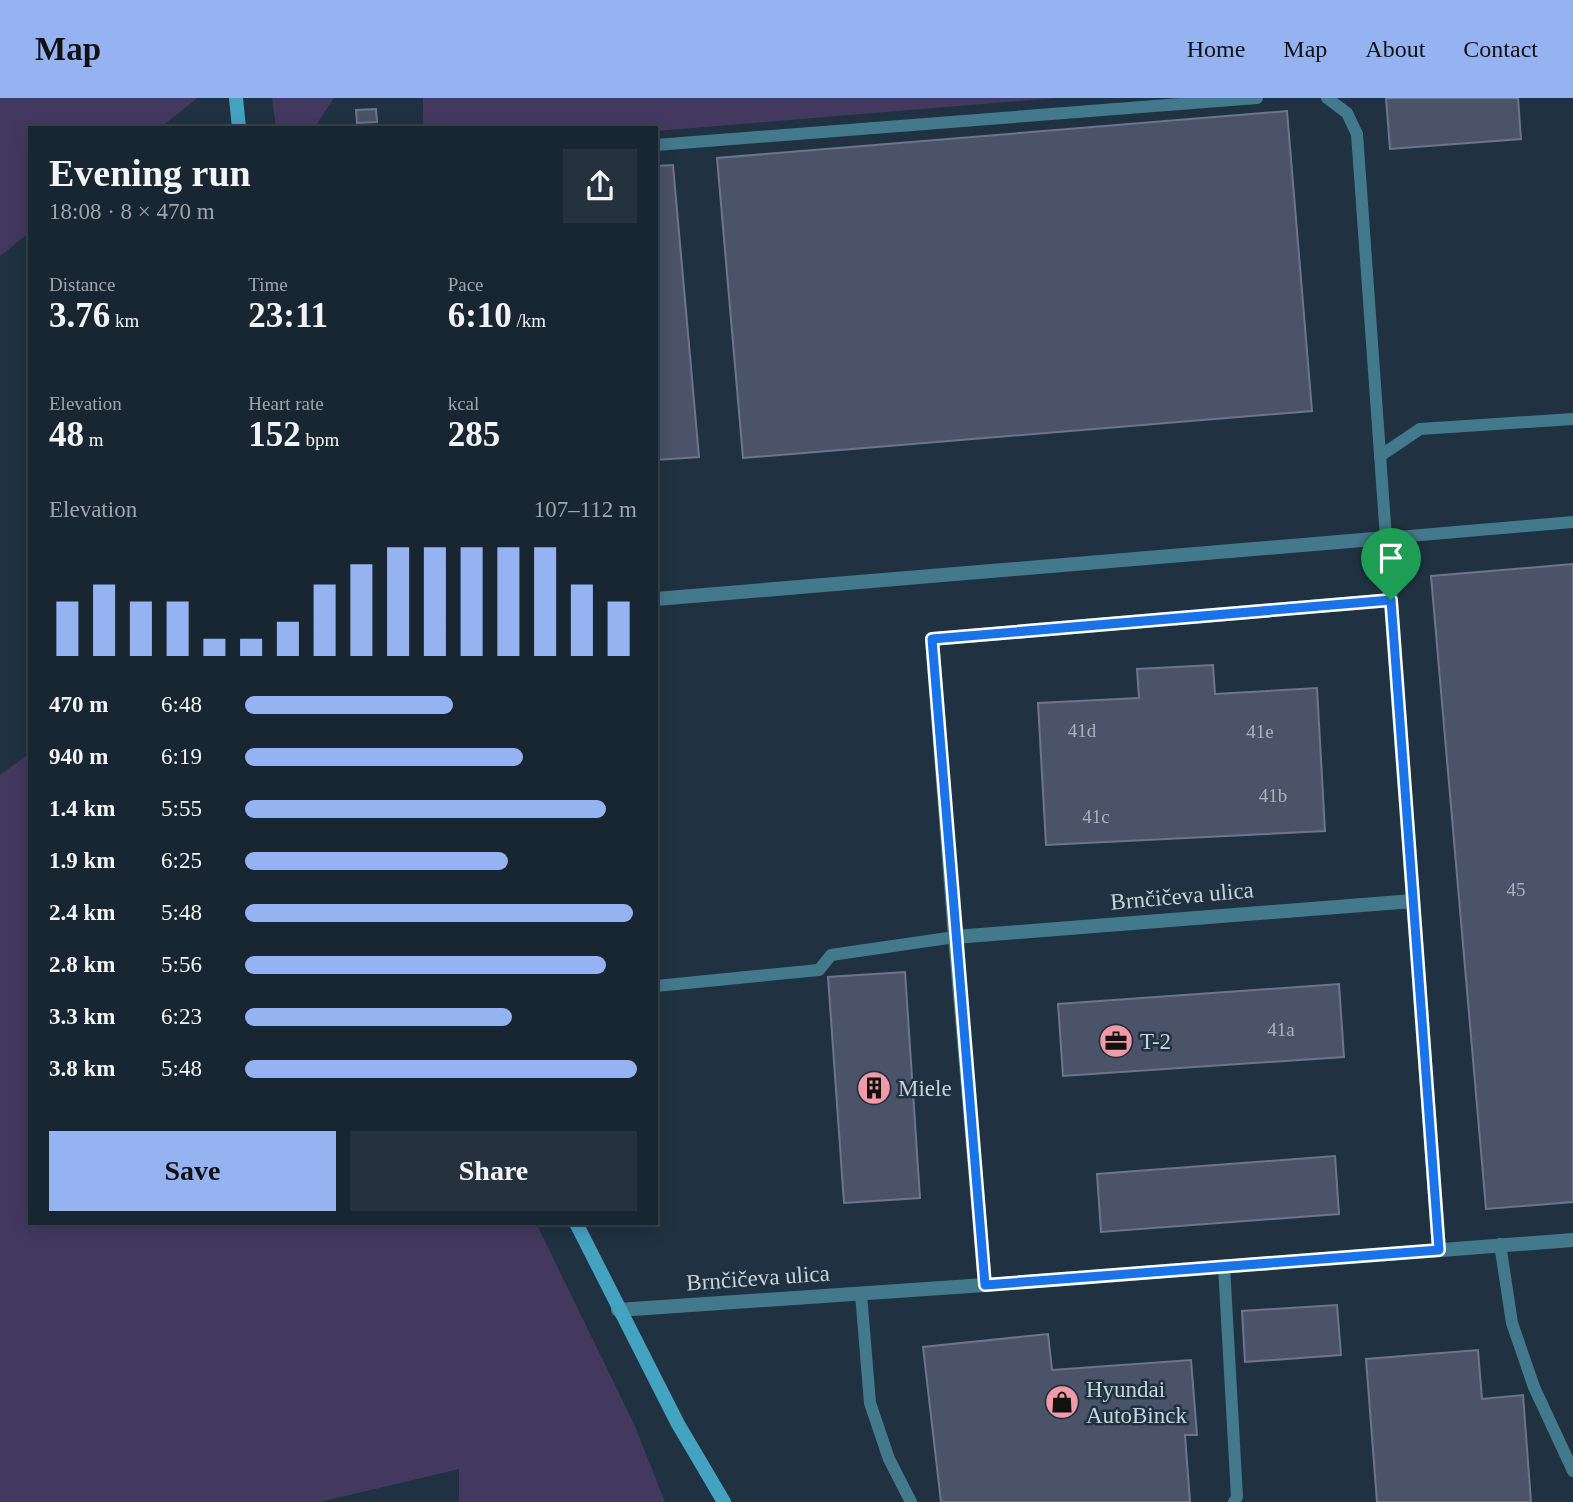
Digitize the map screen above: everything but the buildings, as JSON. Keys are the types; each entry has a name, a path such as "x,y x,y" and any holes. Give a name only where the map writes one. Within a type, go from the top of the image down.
{"street":[{"path":"236,98 239,126"},
{"path":"658,599 1386,538 1439,1250"},
{"path":"985,1285 932,639 1391,600"},
{"name":"Brnčičeva ulica","path":"955,937 1413,901"},
{"path":"577,1225 678,1424 724,1502"},
{"name":"Brnčičeva ulica","path":"618,1310 1573,1240"}],"lane":[{"path":"658,145 1256,98"},
{"path":"1327,98 1347,113 1357,134 1386,538 1573,522"},
{"path":"1380,456 1420,429 1573,419"},
{"path":"658,986 818,971 831,955 955,937"},
{"path":"1500,1244 1512,1323 1534,1387 1573,1471"},
{"path":"1224,1266 1237,1497 1234,1502"},
{"path":"861,1294 870,1404 889,1459 911,1502"}],"shaded area":[{"path":"0,98 196,98 162,126 28,126 28,234 0,256"},
{"path":"272,98 334,98 315,126 276,126"},
{"path":"423,98 1055,98 658,131 658,126 423,126"},
{"path":"28,754 28,1225 537,1225 634,1424 665,1502 459,1502 459,1469 320,1502 0,1502 0,775"}],"place":[{"name":"T-2","path":"1116,1041"},
{"name":"Miele","path":"874,1088"},
{"name":"Hyundai AutoBinck","path":"1062,1402"}],"route":[{"path":"1391,600 1439,1250 985,1285 932,639 1391,600"}]}
